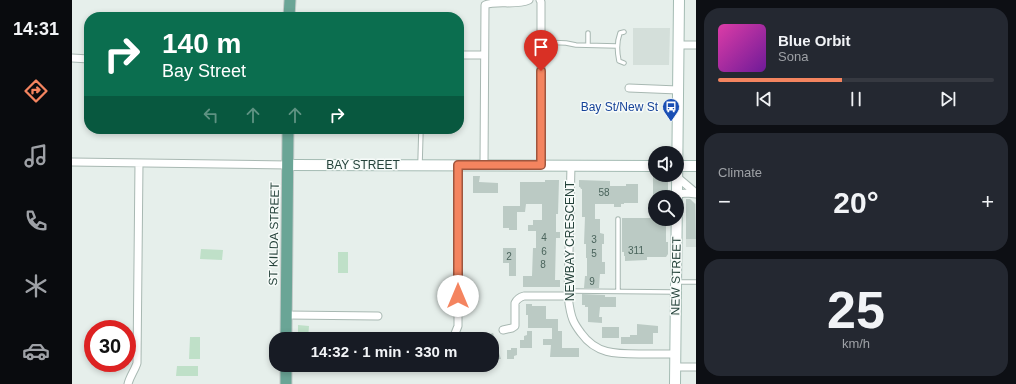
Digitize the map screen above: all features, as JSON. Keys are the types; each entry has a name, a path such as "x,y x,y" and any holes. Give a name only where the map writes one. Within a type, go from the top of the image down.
{"main road":[{"path":"289,12 290,0"},
{"name":"ST KILDA STREET","path":"286,332 288,134"},
{"path":"286,372 286,384"}],"street":[{"path":"484,165 485,5 491,2 523,2 529,0"},
{"path":"540,0 541,165"},
{"name":"NEW STREET","path":"677,146 679,0"},
{"path":"679,45 696,45"},
{"path":"464,55 484,55"},
{"path":"72,58 84,58"},
{"path":"629,88 678,90"},
{"name":"BAY STREET","path":"72,162 288,165 648,166"},
{"path":"128,384 137,362 139,163"},
{"path":"456,332 458,326 458,165"},
{"name":"NEWBAY CRESCENT","path":"571,165 568,293 573,320 585,338 594,346 604,351 614,353 676,354"},
{"path":"684,166 696,166"},
{"path":"684,182 696,194"},
{"path":"684,193 696,194"},
{"name":"NEW STREET","path":"675,384 677,226"},
{"path":"503,330 515,326 516,300 520,297 568,293"},
{"path":"286,315 378,316"},
{"path":"675,367 696,367"}],"lane":[{"path":"624,32 620,33 618,46 619,61 624,63"},
{"path":"588,33 588,45"},
{"path":"541,42 618,46"},
{"path":"420,165 421,134"},
{"path":"618,219 618,291"},
{"path":"568,293 676,287 696,282"}],"shaded area":[{"path":"633,28 670,28 669,65 633,65"},
{"path":"686,199 690,199 696,204 696,247 686,247"}],"green space":[{"path":"201,249 223,250 222,260 200,259"},
{"path":"338,252 348,252 348,273 338,273"},
{"path":"298,325 309,326 309,332 298,332"},
{"path":"190,337 200,337 200,359 189,359"},
{"path":"177,366 198,366 198,376 176,376"}],"building":[{"path":"473,176 480,176 479,182 498,183 498,193 473,193"},
{"path":"545,180 559,180 556,232 560,232 560,238 556,238 555,280 560,280 560,287 523,287 523,276 532,276 533,248 536,248 536,231 528,231 528,225 533,225 533,220 542,220 542,204 526,204 525,212 517,212 517,230 503,228 503,206 520,206 520,182 545,182"},
{"path":"579,180 610,181 610,186 638,184 638,203 624,203 621,204 621,207 614,207 614,204 595,204 595,219 600,219 600,233 604,234 604,244 602,244 602,262 605,262 605,274 600,274 599,288 584,288 585,276 587,276 587,258 586,244 584,244 585,217 582,217 582,189 579,187"},
{"path":"653,182 668,182 668,190 653,190"},
{"path":"686,199 690,199 695,204 696,239 686,239"},
{"path":"622,218 648,218 648,226 666,226 668,254 666,257 647,257 647,260 625,261 624,252 622,252"},
{"path":"503,248 516,248 516,276 509,276 509,263 503,263"},
{"path":"582,294 616,297 616,307 600,307 599,317 602,317 602,323 588,322 588,307 582,305"},
{"path":"526,304 532,304 532,306 546,306 546,319 558,319 558,331 562,331 562,348 579,348 579,357 550,357 551,345 543,345 543,339 552,339 552,328 528,328"},
{"path":"637,324 658,326 658,333 653,333 653,344 621,344 621,337 637,335"},
{"path":"602,327 619,327 619,338 602,338"},
{"path":"527,331 532,331 532,348 520,348 520,340 524,340 524,336 527,335"},
{"path":"511,348 517,348 517,355 514,356 514,359 507,359 507,350 511,350"}],"place":[{"name":"Bay St/New St","path":"671,122"}],"route":[{"path":"458,296 458,165 541,165 541,71"}]}
